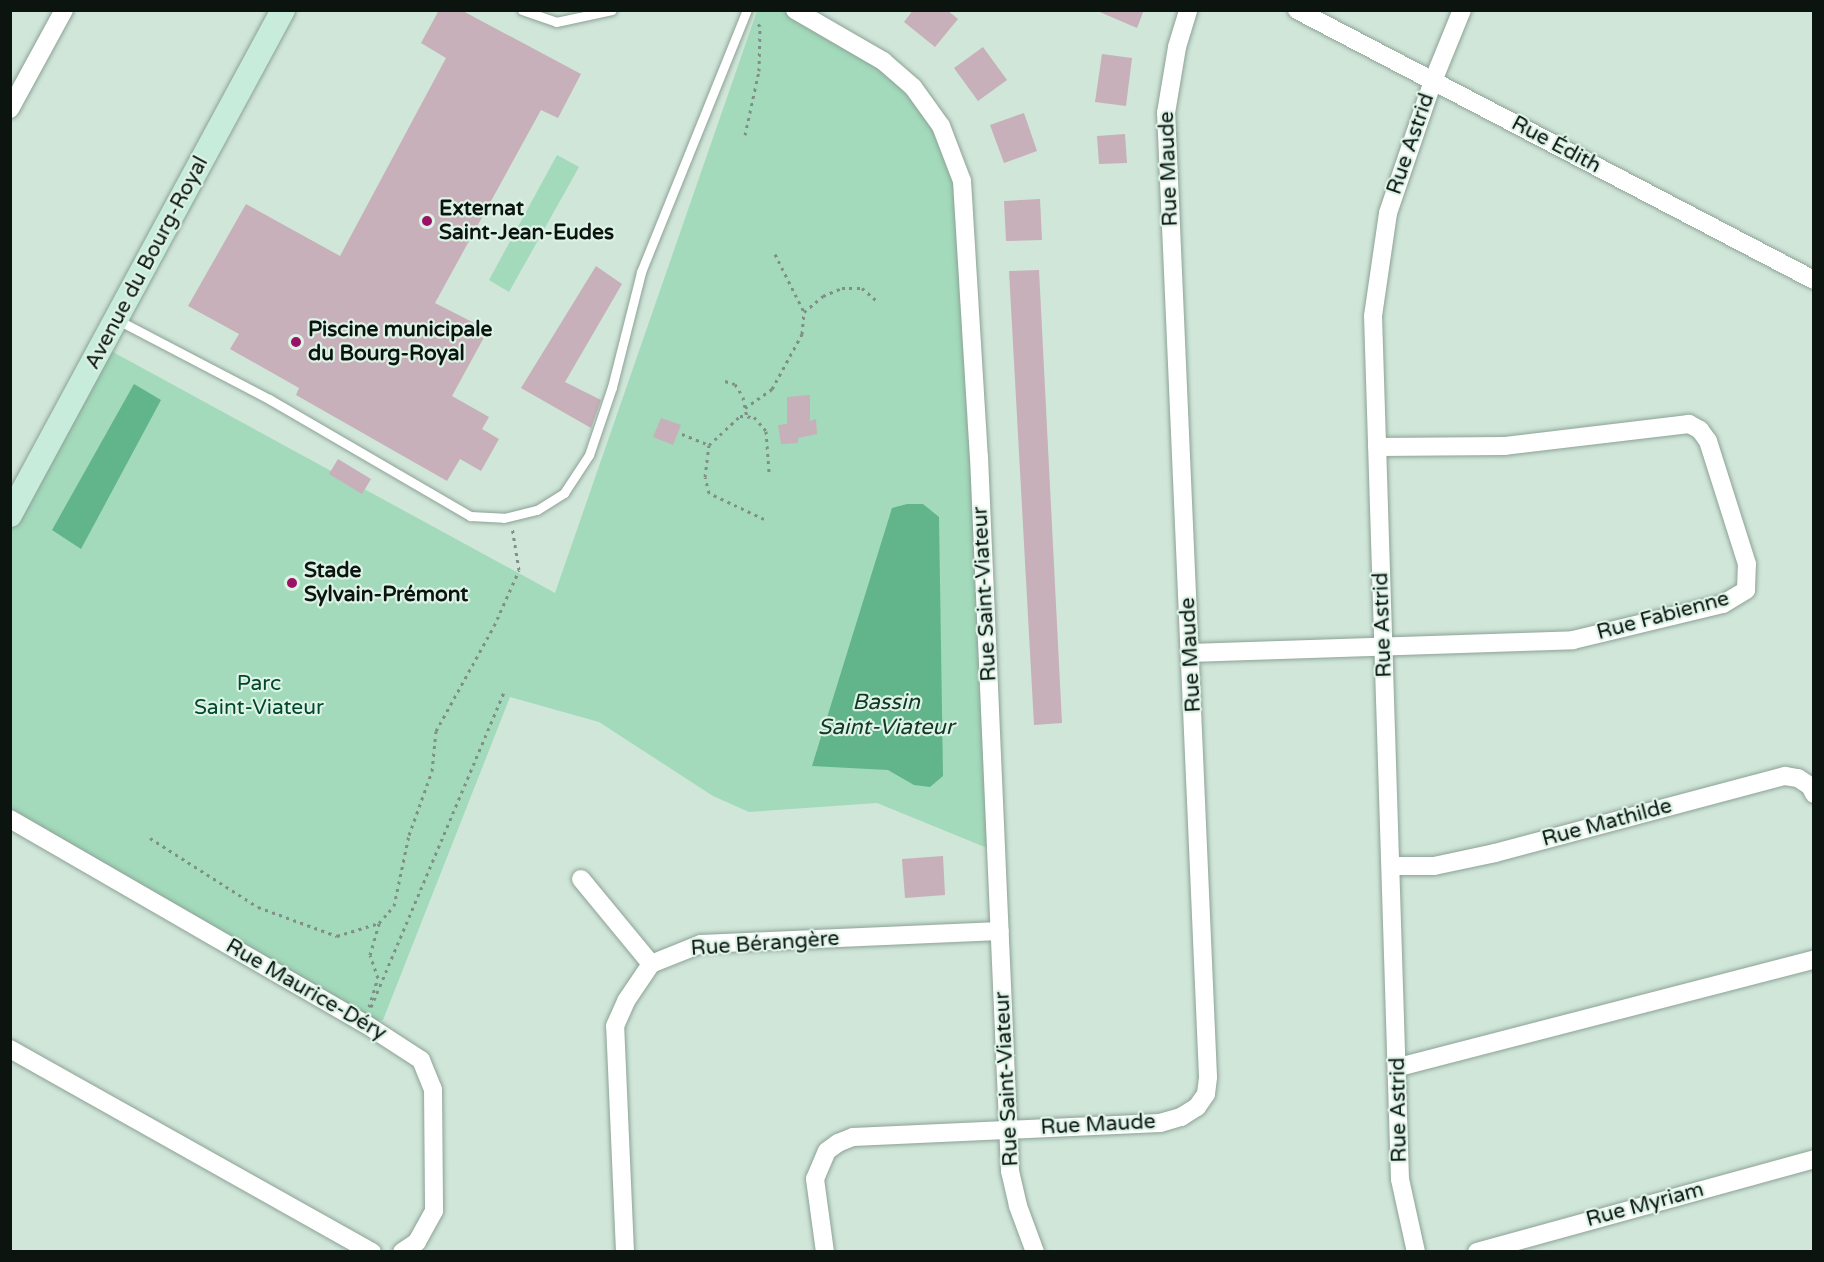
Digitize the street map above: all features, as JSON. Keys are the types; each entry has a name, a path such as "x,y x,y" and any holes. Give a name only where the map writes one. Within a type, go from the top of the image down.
{"main road":[{"name":"Avenue du Bourg-Royal","path":"10,515 283,10"}],"street":[{"path":"10,109 64,10"},
{"name":"Rue Saint-Viateur","path":"795,10 883,61 914,87 941,126 962,182 1009,1130 1016,1197 1035,1251"},
{"name":"Rue Maude","path":"1009,1130 1160,1123 1189,1112 1206,1094 1209,1077 1166,113 1177,47 1188,10"},
{"name":"Rue Édith","path":"1297,10 1814,280"},
{"name":"Rue Astrid","path":"1416,1251 1400,1179 1399,1067 1373,316 1378,266 1388,213 1433,81 1462,10"},
{"name":"Rue Fabienne","path":"1191,653 1384,648 1581,638 1723,604 1746,590 1749,578 1708,441 1700,430 1689,424 1505,446 1377,447"},
{"name":"Rue Mathilde","path":"1392,866 1434,866 1495,854 1785,776 1804,782 1814,794"},
{"name":"Rue Maurice-Déry","path":"10,819 364,1023 421,1060 434,1089 434,1211 417,1242 402,1251"},
{"path":"581,879 651,964 626,1001 615,1026 625,1251"},
{"name":"Rue Bérangère","path":"651,964 701,944 1000,931"},
{"path":"1399,1067 1814,960"},
{"path":"10,1049 372,1251"},
{"path":"825,1251 815,1179 827,1151 838,1143 853,1137 1009,1130"},
{"name":"Rue Myriam","path":"1477,1251 1524,1245 1814,1159"}],"lane":[{"path":"522,10 556,22 612,10"},
{"path":"116,319 269,399 470,516 511,517 537,510 564,493 589,455 612,387 641,272 747,11"}],"path":[{"path":"745,135 759,71 760,26 747,11"},
{"path":"745,408 771,389 788,365 802,334 804,312 775,254"},
{"path":"804,312 823,296 842,288 862,288 877,301"},
{"path":"725,381 735,384 747,417"},
{"path":"764,519 709,492 705,477 709,444 740,417 754,417 766,431 769,472"},
{"path":"682,434 709,444"},
{"path":"364,1023 378,978 370,955 379,922 394,906 409,835 432,771 436,731 494,626 519,570 511,517"},
{"path":"364,1023 504,692"},
{"path":"150,838 258,907 337,936 379,922"}],"green space":[{"name":"Parc Saint-Viateur","path":"757,11 795,11 883,61 957,161 997,852 877,803 749,812 713,796 599,722 510,697 383,1020 364,1023 11,819 11,515 102,346 555,593"},
{"path":"557,155 579,167 509,292 489,280"}],"water":[{"path":"134,384 161,400 81,549 52,530"},
{"name":"Bassin Saint-Viateur","path":"907,504 923,504 939,517 943,776 930,787 914,785 888,770 812,766 892,508"}],"building":[{"path":"439,10 461,10 581,74 558,118 541,110 435,303 488,330 452,396 489,417 482,429 499,439 481,471 460,459 447,481 296,395 299,388 230,349 239,334 188,306 246,204 340,256 446,58 421,43"},
{"path":"913,10 947,10 958,19 935,47 904,22"},
{"path":"1095,10 1144,10 1137,28"},
{"path":"983,47 1007,80 978,101 954,68"},
{"path":"1102,54 1132,58 1126,106 1095,102"},
{"path":"1024,113 1037,151 1004,163 990,125"},
{"path":"1125,134 1127,163 1099,164 1097,136"},
{"path":"1040,199 1042,240 1006,241 1004,201"},
{"path":"596,266 622,284 565,382 601,400 591,428 521,388"},
{"path":"1039,270 1062,723 1034,725 1009,271"},
{"path":"810,395 810,421 816,419 817,434 798,438 798,443 781,444 778,425 787,424 787,397"},
{"path":"661,418 681,425 673,445 653,437"},
{"path":"338,459 371,479 362,494 329,474"},
{"path":"943,856 945,895 905,898 902,859"}],"place":[{"name":"Externat Saint-Jean-Eudes","path":"427,221"},
{"name":"Piscine municipale du Bourg-Royal","path":"296,342"},
{"name":"Stade Sylvain-Prémont","path":"292,583"}]}
